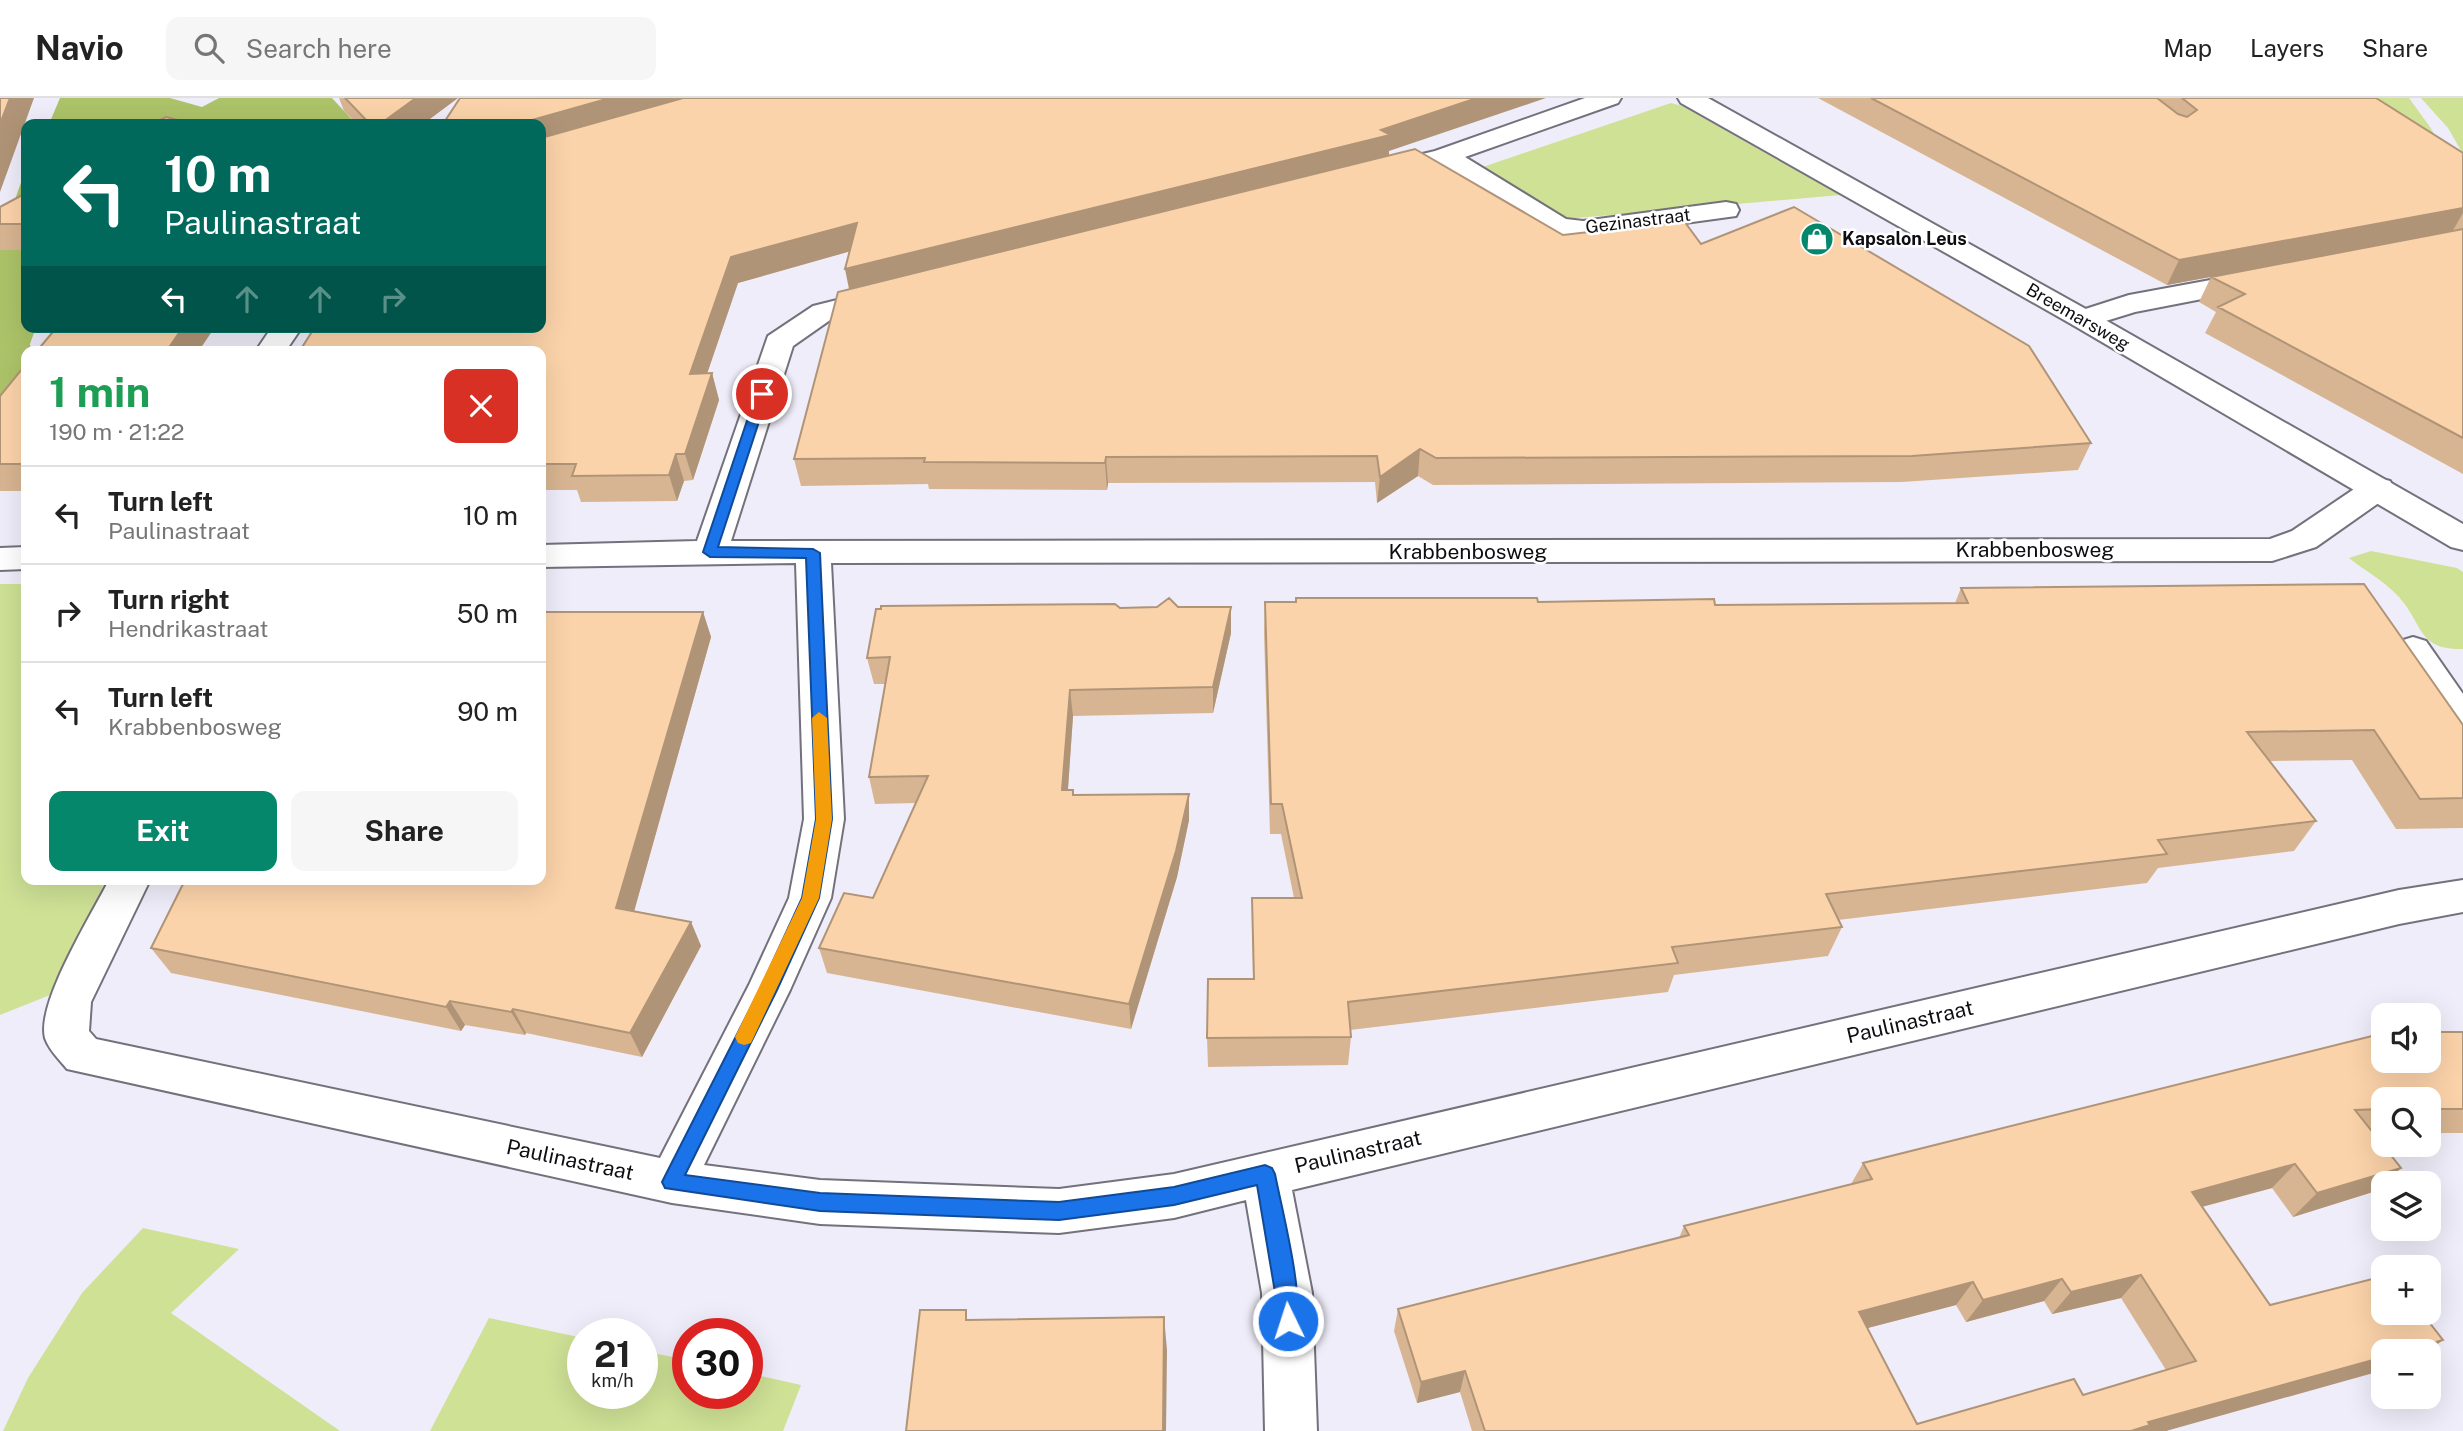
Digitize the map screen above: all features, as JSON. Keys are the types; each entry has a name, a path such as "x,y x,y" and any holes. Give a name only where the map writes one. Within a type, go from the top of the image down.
{"street":[{"path":"1349,180 1444,156 1609,98"},
{"name":"Breemarsweg","path":"1690,98 2083,319 2463,539"},
{"name":"Gezinastraat","path":"1444,156 1559,226 1583,229 1726,211"},
{"path":"2083,319 2129,304 2277,276"},
{"path":"710,552 779,342 822,312 917,289"},
{"name":"Krabbenbosweg","path":"546,556 710,552 2272,550 2304,539 2378,488"},
{"path":"672,1182 768,990 810,898 824,819 813,553"},
{"path":"0,559 21,558"},
{"path":"2413,650 2463,722"},
{"name":"Paulinastraat","path":"128,885 66,1013 67,1037 83,1055 672,1182 820,1202 1059,1211 1174,1196 2399,907 2463,896"},
{"path":"1265,1174 1287,1293 1291,1431"}],"green space":[{"path":"60,98 170,98 202,107 219,98 332,98 351,119 51,119"},
{"path":"2326,98 2409,98 2463,182"},
{"path":"2421,98 2463,98 2463,154 2448,128"},
{"path":"1671,103 1682,106 1840,195 1565,219 1480,168"},
{"path":"21,182 21,333 34,333 30,346 21,346 21,404 0,420 0,243"},
{"path":"2371,551 2457,568 2463,572 2463,649 2448,648 2429,640 2397,595 2349,558"},
{"path":"0,584 21,584 21,885 104,885 50,995 0,1015"},
{"path":"143,1228 239,1249 171,1313 340,1431 3,1431 28,1378 82,1293"},
{"path":"489,1318 567,1335 567,1409 658,1409 658,1354 672,1357 672,1409 763,1409 763,1377 801,1385 783,1431 430,1431"}],"building":[{"path":"0,98 10,98 0,124"},
{"path":"345,98 416,98 387,119 365,119"},
{"path":"460,98 610,98 536,119 446,119"},
{"path":"683,98 1477,98 1381,130 1390,135 845,269 857,223 731,257 690,374 712,373 685,454 676,454 669,475 572,476 576,464 546,464 546,346 303,346 311,333 546,333 546,137"},
{"path":"1871,98 2157,98 2178,114 2187,117 2197,110 2182,98 2376,98 2463,153 2463,208 2179,260"},
{"path":"1415,149 1563,235 1684,221 1701,244 1794,207 2029,346 2091,443 1912,456 1436,458 1420,449 1380,477 1377,456 1106,457 1105,463 924,462 925,458 794,459 838,292"},
{"path":"21,196 21,224 0,224 0,207"},
{"path":"2463,229 2463,438 2218,307 2245,294 2211,277"},
{"path":"52,333 179,333 170,346 41,346"},
{"path":"21,370 21,464 0,464 0,396"},
{"path":"2364,584 2463,725 2463,798 2420,799 2374,730 2247,732 2316,821 2158,840 2167,854 1826,894 1842,927 1672,947 1678,963 1348,1002 1351,1037 1207,1038 1208,979 1254,979 1252,898 1302,898 1282,804 1271,804 1265,602 1296,602 1296,598 1537,598 1538,602 1714,599 1715,605 1968,603 1961,588"},
{"path":"1169,598 1178,607 1231,607 1213,687 1070,690 1062,790 1073,790 1073,795 1189,794 1176,851 1129,1004 819,948 844,893 873,898 928,776 869,777 890,657 867,658 876,609 881,609 881,606 1115,604 1120,608 1157,607"},
{"path":"546,612 703,612 616,908 691,922 630,1033 513,1009 511,1012 450,1001 446,1007 151,948 182,885 546,885"},
{"path":"2441,1032 2463,1032 2463,1109 2441,1109 2441,1087 2371,1087 2371,1109 2355,1110 2371,1130 2371,1157 2392,1157 2401,1168 2371,1171 2371,1177 2317,1193 2295,1164 2192,1192 2270,1305 2371,1279 2371,1325 2431,1325 2443,1340 2371,1339 2371,1361 2148,1422 2150,1425 2131,1431 1485,1431 1465,1371 1421,1382 1398,1309 1689,1235 1684,1226 1872,1179 1863,1163 2371,1036 2371,1073 2441,1073","holes":["2141,1275 2196,1361 2083,1395 2074,1379 1917,1424 1859,1312 1973,1282 1983,1300 2062,1279 2071,1292"]},
{"path":"920,1310 966,1310 966,1320 1164,1317 1163,1431 906,1431"}],"slow traffic":[{"path":"744,1037 810,898 824,819 819,718"}],"place":[{"name":"Kapsalon Leus","path":"1817,239"}],"route":[{"path":"762,394 710,552 813,553 824,819 810,898 768,990 672,1182 820,1202 1059,1211 1174,1196 1265,1174 1287,1293 1288,1321"}]}
